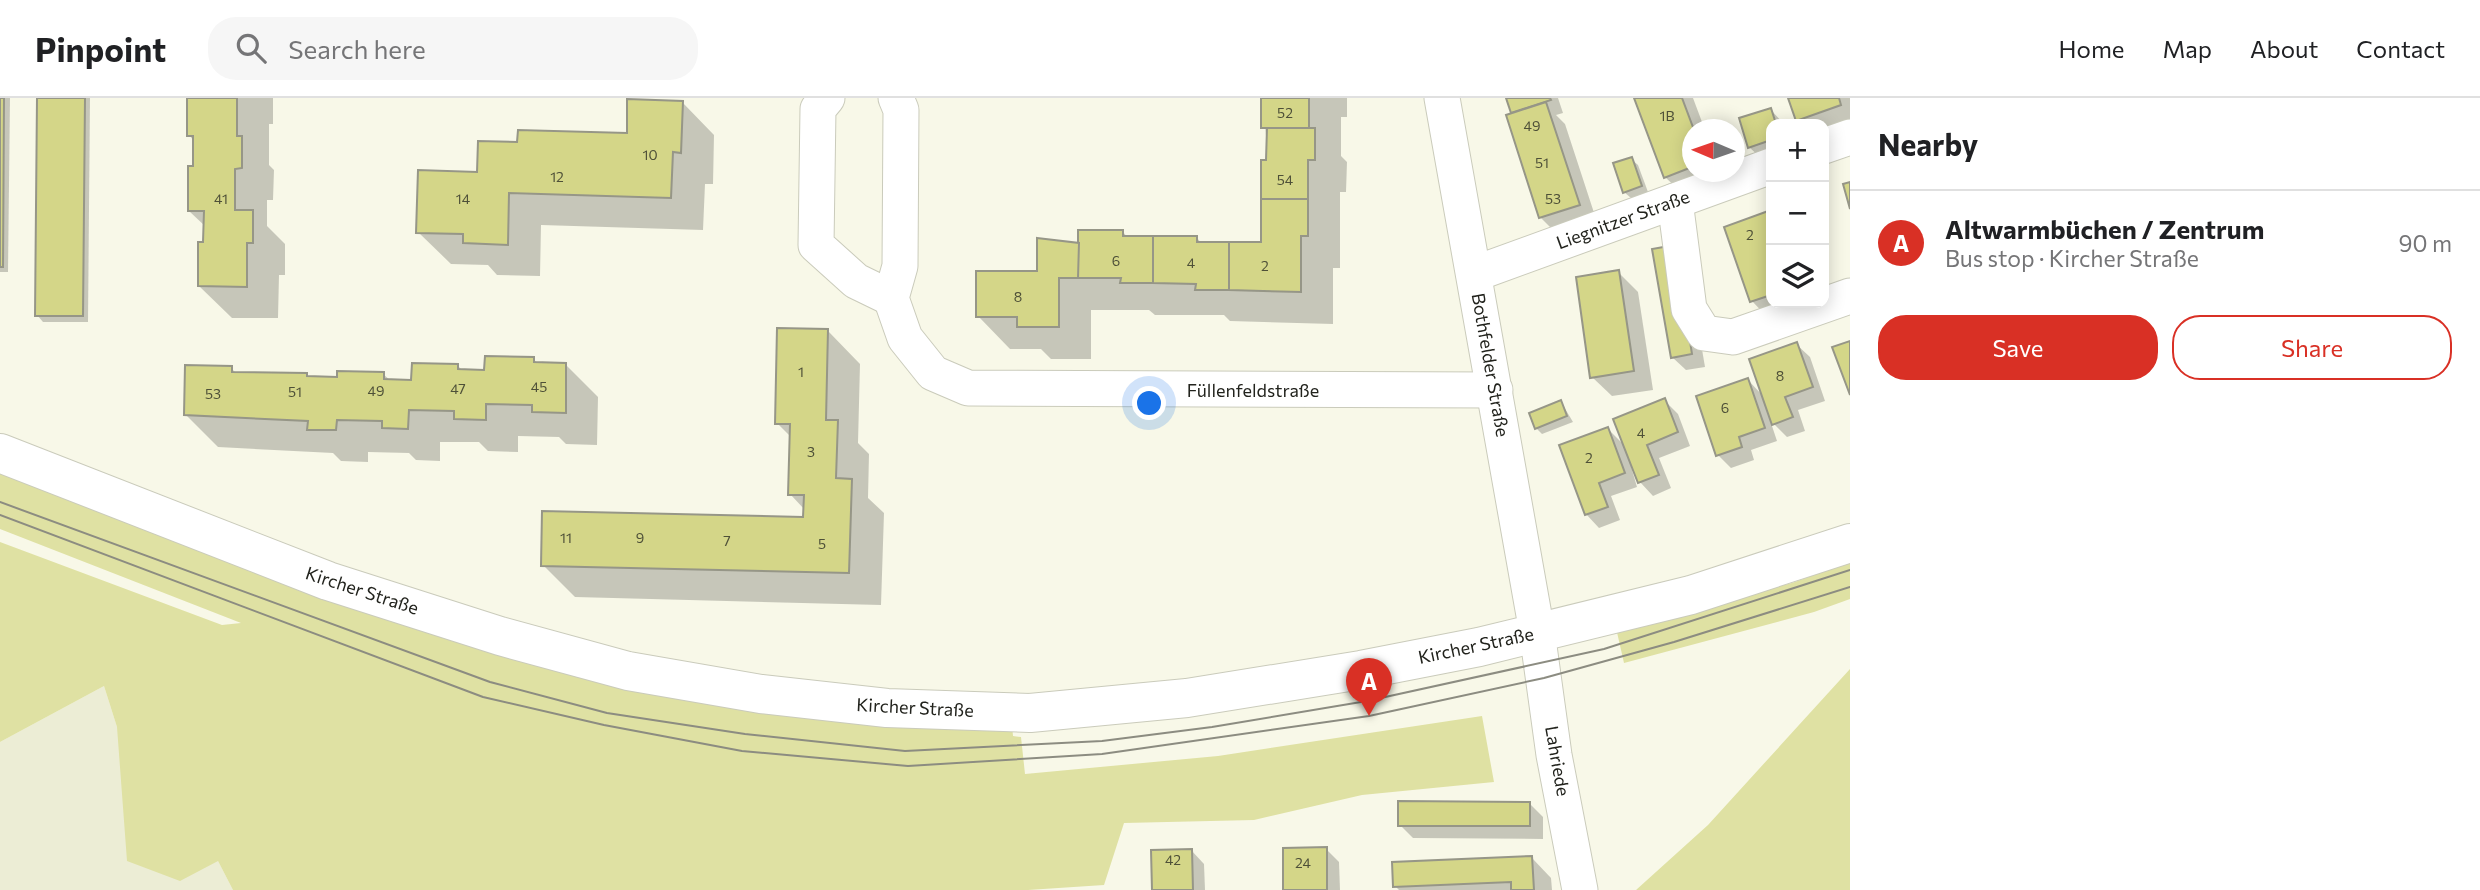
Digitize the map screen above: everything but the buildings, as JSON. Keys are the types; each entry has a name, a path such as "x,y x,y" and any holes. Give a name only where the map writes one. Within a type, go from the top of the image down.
{"main road":[{"name":"Kircher Straße","path":"0,453 291,567 500,636 628,671 799,698 887,708 1030,713 1200,696 1374,667 1691,595 1850,543"}],"street":[{"path":"827,98 818,109 816,245 856,281 891,298 900,266 901,110 896,98"},
{"name":"Bothfelder Straße","path":"1442,98 1537,632"},
{"path":"1829,144 1850,137"},
{"name":"Liegnitzer Straße","path":"1474,275 1766,168"},
{"path":"1675,201 1689,309 1704,333 1733,337 1850,296"},
{"name":"Füllenfeldstraße","path":"891,298 905,338 933,373 968,388 1494,390"},
{"name":"Lahriede","path":"1537,632 1554,755 1580,890"}],"shaded area":[{"path":"104,686 117,727 218,861 233,890 0,890 0,742"}],"green space":[{"path":"0,472 495,651 1012,725 1013,736 1021,737 1025,774 1218,756 1482,716 1494,782 1362,795 1254,820 1124,823 1104,885 1028,890 233,890 218,861 180,881 127,861 117,727 104,686 0,742 0,542 222,625 241,623 0,529"},
{"path":"1850,562 1850,599 1814,612 1624,663 1616,628 1792,583"},
{"path":"1850,669 1850,890 1636,890 1708,825"}],"tram line":[{"path":"0,502 490,682 607,713 745,734 905,751 1102,741 1212,727 1367,701 1604,649 1850,570"},
{"path":"0,515 483,697 604,725 742,751 908,766 1102,754 1369,716 1544,678 1674,642 1850,587"}],"place":[{"name":"Altwarmbüchen / Zentrum","path":"1369,716"}]}
